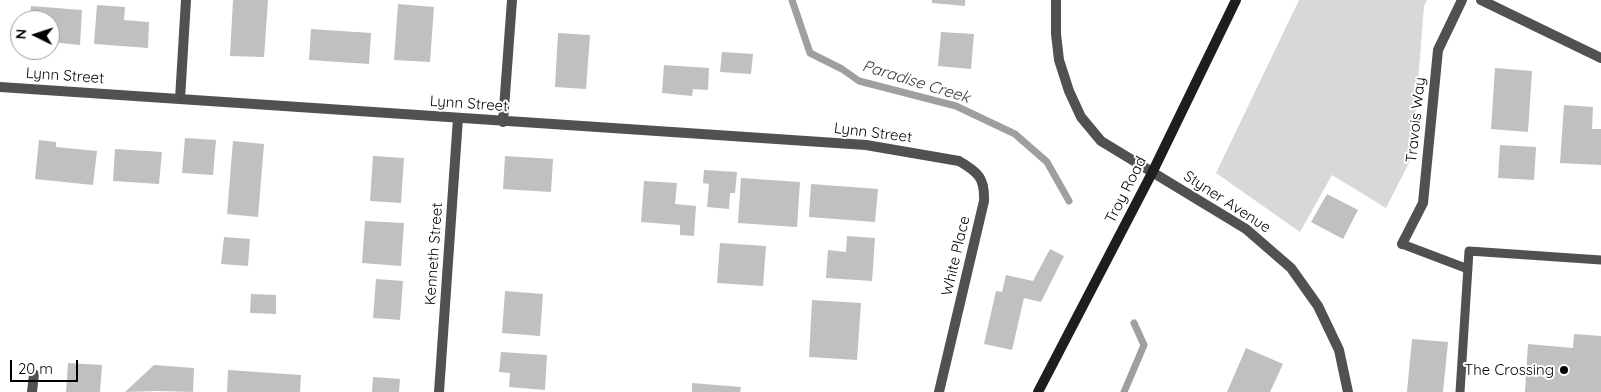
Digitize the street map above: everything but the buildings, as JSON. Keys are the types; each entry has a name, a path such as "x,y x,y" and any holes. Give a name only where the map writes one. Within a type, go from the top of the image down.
{"main road":[{"name":"Troy Road","path":"1038,392 1152,173 1236,0"}],"street":[{"path":"180,99 186,0"},
{"path":"503,122 512,0"},
{"name":"Styner Avenue","path":"1056,0 1056,34 1059,60 1069,91 1081,117 1101,141 1246,229 1291,268 1318,306 1339,350 1348,392"},
{"name":"Travois Way","path":"1402,244 1423,203 1438,50 1462,0"},
{"path":"1481,0 1601,58"},
{"name":"Lynn Street","path":"0,87 866,145 934,157"},
{"name":"Kenneth Street","path":"439,392 458,118"},
{"name":"White Place","path":"934,157 959,161 971,168 980,177 985,189 984,201 939,392"},
{"path":"32,392 34,374"}],"lane":[{"path":"1402,244 1468,269"},
{"path":"1460,392 1469,251 1601,260"}],"shaded area":[{"path":"1299,0 1427,0 1424,6 1412,157 1386,208 1332,175 1300,232 1216,173"}],"waterway":[{"name":"Paradise Creek","path":"792,0 810,53 842,69 859,81 956,106 1015,134 1047,162 1069,201"},
{"name":"Paradise Creek","path":"1124,392 1144,345 1134,323"}],"place":[{"name":"The Crossing","path":"1564,370"}]}
